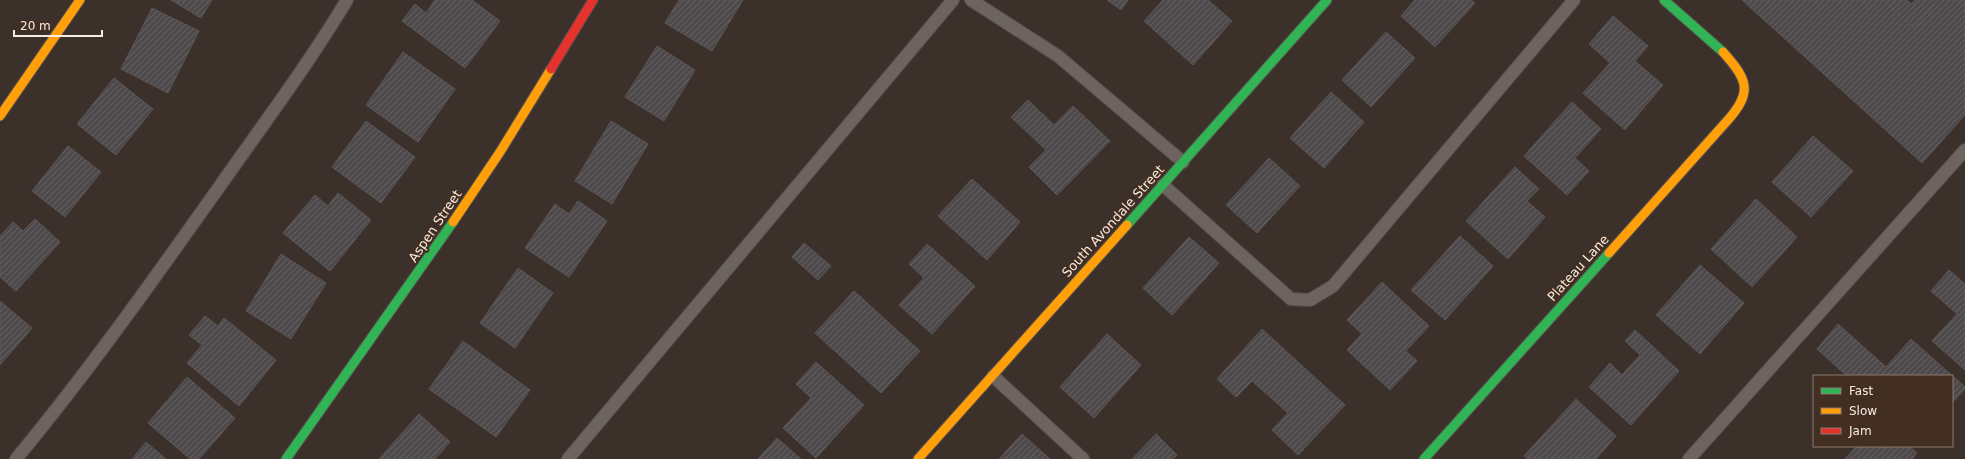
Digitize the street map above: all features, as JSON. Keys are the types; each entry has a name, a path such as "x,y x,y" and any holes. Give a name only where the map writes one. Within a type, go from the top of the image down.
{"street":[{"path":"0,116 80,0"},
{"name":"Aspen Street","path":"286,459 439,244 500,152 593,0"},
{"name":"South Avondale Street","path":"918,459 1327,0"},
{"name":"Plateau Lane","path":"1424,459 1724,125 1739,105 1745,90 1741,74 1730,58 1664,0"}],"lane":[{"path":"16,459 40,430 170,256 324,38 347,0"},
{"path":"568,459 953,0"},
{"path":"971,0 1058,56 1183,162"},
{"path":"1163,185 1291,298 1310,300 1333,286 1574,0"},
{"path":"1689,459 1965,150"},
{"path":"993,376 1083,459"}],"building":[{"path":"171,0 212,0 201,18"},
{"path":"435,0 472,0 500,21 465,68 402,21 415,4 426,13"},
{"path":"679,0 743,0 712,51 665,23"},
{"path":"1107,0 1128,0 1121,10"},
{"path":"1163,0 1208,0 1232,21 1193,65 1144,21"},
{"path":"1415,0 1471,0 1475,3 1435,47 1401,16"},
{"path":"1742,0 1883,0 1914,28 1938,0 1965,0 1965,115 1922,163"},
{"path":"1883,0 1907,0 1911,4 1915,0 1938,0 1914,28"},
{"path":"152,8 199,31 168,93 121,69"},
{"path":"1613,16 1648,46 1635,61 1663,85 1625,130 1583,93 1610,63 1589,44"},
{"path":"1386,32 1415,58 1371,107 1342,80"},
{"path":"657,46 695,70 664,121 625,97"},
{"path":"403,52 455,89 418,142 366,105"},
{"path":"114,78 153,109 116,155 77,124"},
{"path":"1331,92 1364,122 1324,168 1290,138"},
{"path":"1028,100 1054,125 1073,106 1110,141 1057,195 1029,167 1046,150 1011,117"},
{"path":"1572,102 1601,129 1575,158 1589,171 1567,195 1524,156"},
{"path":"366,121 415,157 381,203 332,167"},
{"path":"611,121 648,144 612,204 575,181"},
{"path":"1813,136 1853,171 1811,217 1772,182"},
{"path":"68,146 101,172 65,217 32,191"},
{"path":"1269,158 1300,186 1257,233 1226,205"},
{"path":"1515,167 1539,189 1527,201 1545,217 1508,259 1466,221"},
{"path":"972,179 1020,222 987,260 938,216"},
{"path":"338,193 371,220 330,271 283,233 315,195 328,206"},
{"path":"1756,199 1797,237 1752,287 1711,249"},
{"path":"578,201 607,221 569,277 525,248 555,204 569,214"},
{"path":"35,219 60,242 16,291 0,277 0,236 13,222 23,231"},
{"path":"1460,236 1493,266 1445,320 1411,290"},
{"path":"1189,237 1219,263 1172,315 1143,288"},
{"path":"804,243 831,266 818,280 792,257"},
{"path":"927,244 975,286 932,334 899,305 924,278 909,264"},
{"path":"281,254 326,283 291,339 246,311"},
{"path":"1700,265 1744,303 1700,354 1656,315"},
{"path":"518,268 553,293 515,348 480,323"},
{"path":"1949,270 1965,284 1965,370 1932,341 1957,314 1931,291"},
{"path":"1382,282 1429,326 1406,351 1417,361 1390,390 1347,350 1362,334 1347,320"},
{"path":"854,291 920,351 881,393 815,333"},
{"path":"0,301 32,328 0,365"},
{"path":"205,316 218,326 224,318 276,360 239,406 187,363 202,345 189,335"},
{"path":"1838,324 1886,367 1911,339 1952,375 1846,375 1817,349"},
{"path":"1262,329 1345,405 1298,455 1272,430 1288,413 1252,381 1236,397 1217,379"},
{"path":"1635,330 1679,371 1631,425 1589,387 1610,363 1622,375 1640,355 1625,341"},
{"path":"1107,334 1141,365 1094,418 1060,387"},
{"path":"463,341 530,390 496,437 429,389"},
{"path":"816,362 864,405 816,458 783,428 811,398 796,384"},
{"path":"1953,376 1965,387 1965,389 1953,402"},
{"path":"187,377 235,418 199,459 190,459 148,423"},
{"path":"1576,399 1616,436 1596,459 1527,459 1524,456"},
{"path":"419,414 450,442 435,459 379,459"},
{"path":"1022,434 1050,459 999,459"},
{"path":"1156,434 1177,455 1173,459 1132,459"},
{"path":"777,438 801,459 758,459"},
{"path":"146,442 166,459 132,459"},
{"path":"1856,447 1910,447 1917,453 1912,459 1845,459"}],"traffic: fast":[{"path":"1127,225 1327,0"},
{"path":"1664,0 1723,52"},
{"path":"286,459 453,222"},
{"path":"1424,459 1609,253"}],"traffic: slow":[{"path":"0,116 80,0"},
{"path":"1609,253 1727,121 1741,102 1744,94 1742,78 1723,52"},
{"path":"453,222 500,152 551,69"},
{"path":"918,459 1127,225"}],"traffic: jam":[{"path":"551,69 593,0"}]}
